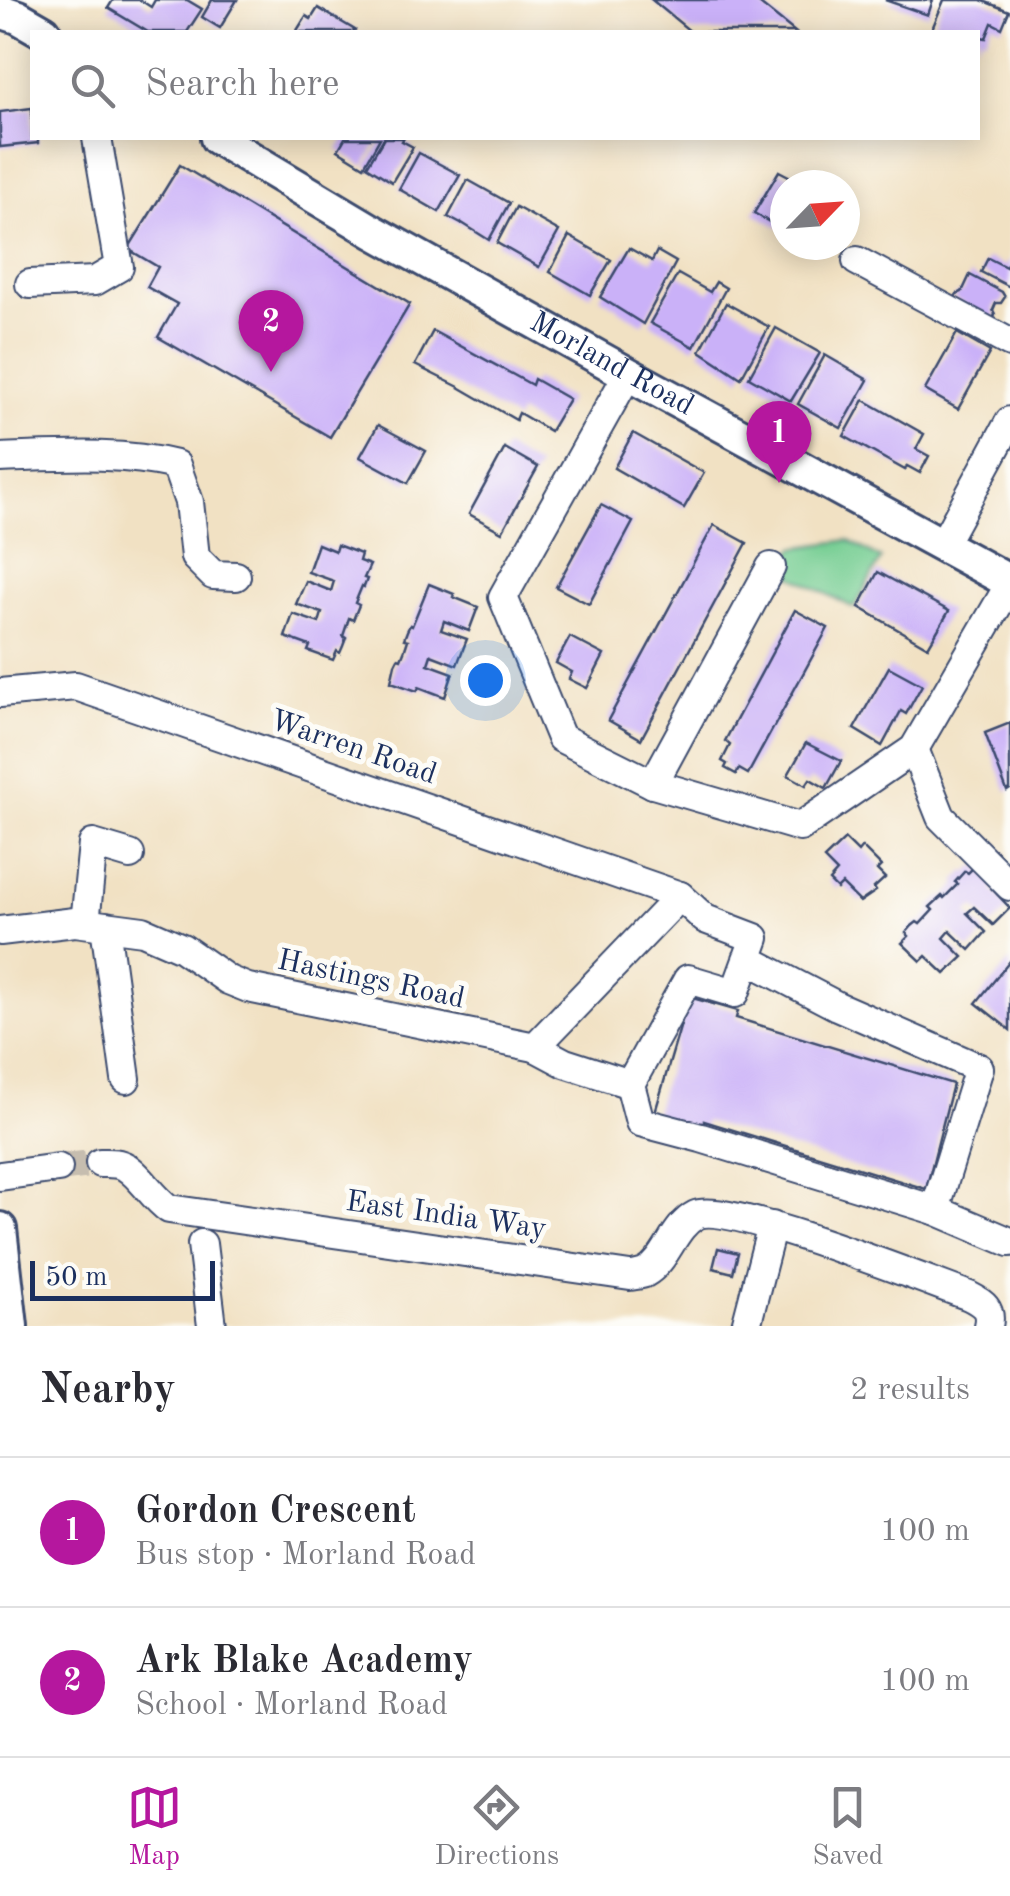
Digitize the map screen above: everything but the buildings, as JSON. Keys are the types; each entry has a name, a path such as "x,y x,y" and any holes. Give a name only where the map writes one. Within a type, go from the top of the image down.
{"main road":[{"name":"Morland Road","path":"220,140 374,232 1010,583"},
{"path":"0,1229 11,1326"}],"street":[{"path":"30,284 95,281 118,267 97,140"},
{"path":"857,261 1010,344"},
{"path":"628,374 503,598 561,738 653,784 800,827 914,749 1010,583"},
{"path":"943,544 1010,421"},
{"path":"0,458 92,454 176,465 189,502 195,558 213,575 236,576"},
{"path":"653,784 771,567"},
{"name":"Warren Road","path":"0,693 76,686 680,896 705,919 755,938 747,959"},
{"path":"914,749 941,817 1010,886"},
{"path":"126,1080 95,924 93,844 130,855"},
{"path":"535,1046 680,896"},
{"name":"Hastings Road","path":"0,931 75,922 143,930 182,948 228,980 248,988 535,1046 565,1064 630,1084"},
{"path":"934,1210 978,1068 837,1006 747,959 735,993 688,980 630,1084 640,1122 934,1210 1010,1242"},
{"name":"East India Way","path":"100,1163 129,1168 170,1209 630,1276 644,1274 687,1222 698,1214 714,1212 772,1226 981,1301 988,1308 988,1326"},
{"path":"0,1176 58,1168"},
{"path":"746,1326 772,1226"},
{"path":"202,1244 212,1326"}],"green space":[{"path":"848,540 881,559 854,608 781,570 794,548"}],"tunnel":[{"path":"58,1168 100,1163"}],"place":[{"name":"Ark Blake Academy","path":"271,372"},
{"name":"Gordon Crescent","path":"779,483"}]}
